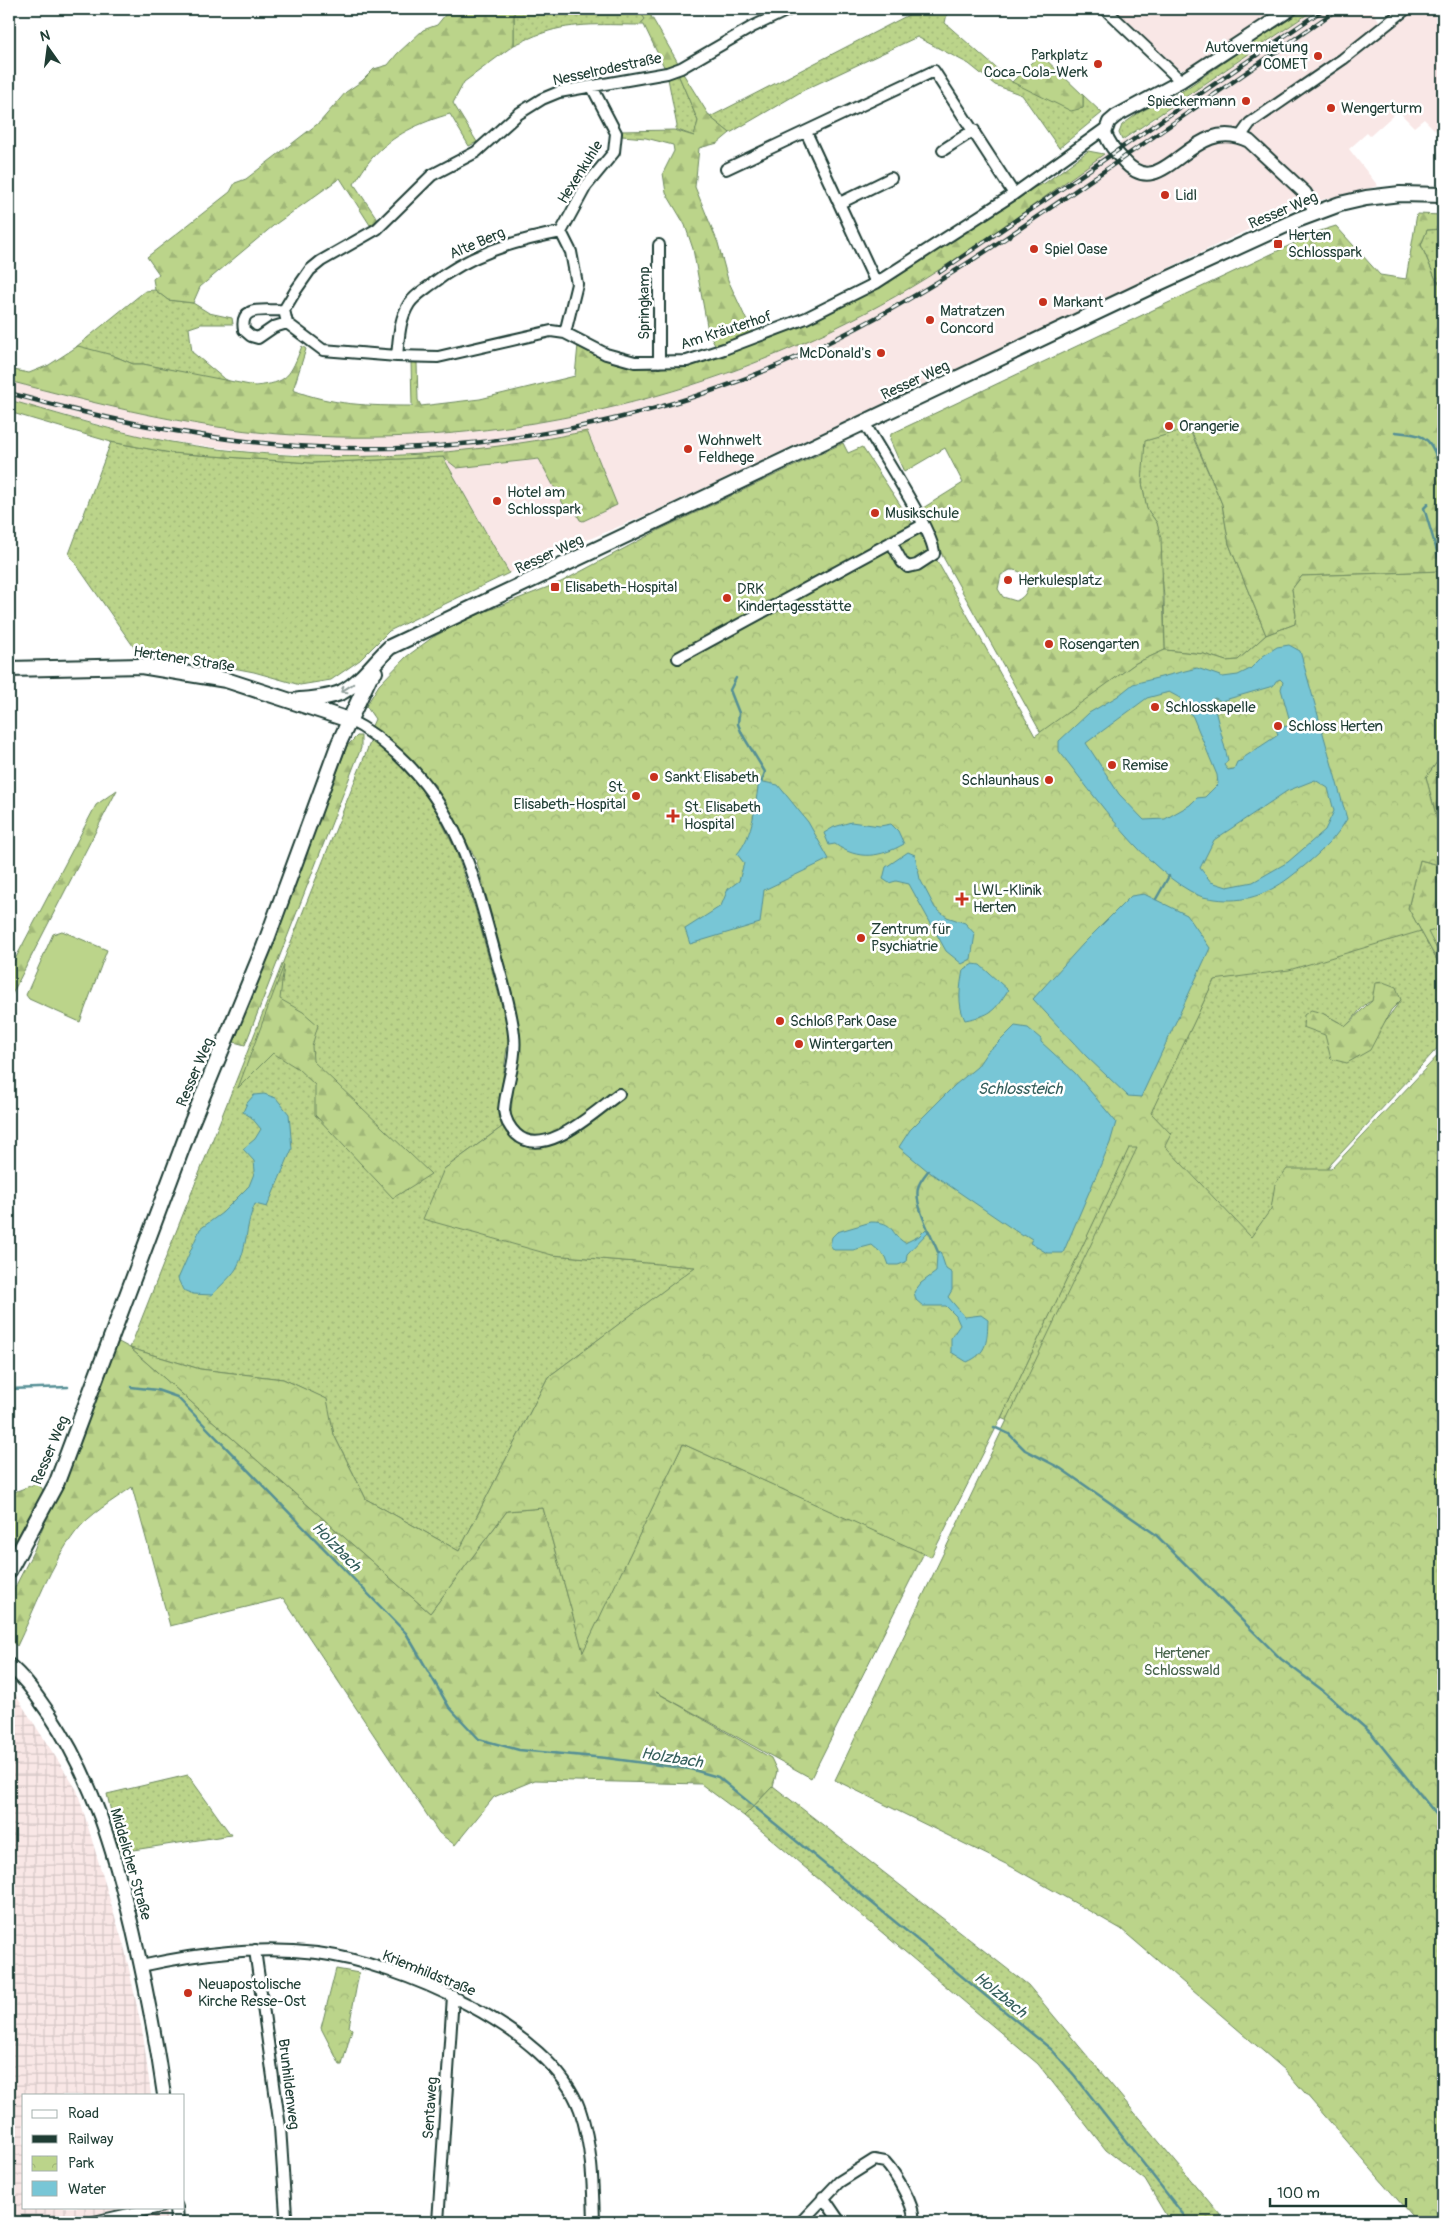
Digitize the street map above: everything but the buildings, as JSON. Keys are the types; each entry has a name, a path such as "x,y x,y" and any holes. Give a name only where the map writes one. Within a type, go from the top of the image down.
{"main road":[{"name":"Resser Weg","path":"292,701 341,692 360,679 390,647 1150,287 1316,212 1340,204 1373,197 1400,194 1443,195"},
{"name":"Resser Weg","path":"9,1571 60,1473 191,1124 264,947 349,720 370,676 412,638"},
{"name":"Hertener Straße","path":"9,669 141,666 226,680 349,720"}],"street":[{"name":"Nesselrodestraße","path":"284,310 310,270 328,257 377,229 432,175 476,152 518,114 542,99 560,92 667,73 682,68 752,27 790,9"},
{"path":"1105,9 1181,80"},
{"path":"1291,9 1181,80 1116,116 1109,122 1106,128 1106,137 1132,171 1145,175 1157,172 1208,138 1223,134 1240,137 1249,142 1306,193 1316,212"},
{"path":"1240,137 1250,123 1358,48 1406,9"},
{"path":"726,170 934,71 1014,194"},
{"name":"Hexenkuhle","path":"562,232 586,186 614,152 616,133 592,87"},
{"name":"Am Kräuterhof","path":"288,323 324,350 438,357 551,331 565,333 621,360 687,361 724,350 806,318 876,284 1014,194 1106,128"},
{"path":"943,150 974,130"},
{"path":"806,132 876,284"},
{"path":"840,203 891,178"},
{"path":"562,232 571,252 577,284 565,333"},
{"name":"Alte Berg","path":"398,356 400,326 410,303 452,268 510,244 562,232"},
{"name":"Springkamp","path":"659,245 659,362"},
{"path":"255,310 269,312 284,310 288,323 274,327 258,338 251,336 244,330 242,321 245,315 255,310"},
{"path":"864,422 923,525 934,549 934,554 926,560 908,567 902,562 891,542"},
{"path":"678,658 923,525"},
{"path":"349,720 371,732 421,779 446,813 469,861 501,978 514,1035 514,1064 504,1110 505,1117 512,1130 526,1140 537,1143 553,1140 566,1133 619,1094"},
{"name":"Middelicher Straße","path":"9,1665 20,1674 36,1694 64,1736 100,1811 141,1966 156,2039 164,2094"},
{"name":"Kriemhildstraße","path":"141,1966 184,1956 255,1950 310,1953 337,1957 403,1977 453,1996 493,2018 531,2044 560,2075 580,2109 589,2146 594,2222"},
{"name":"Brunhildenweg","path":"255,1950 280,2127 286,2215 289,2222"},
{"name":"Sentaweg","path":"438,2222 453,1996"},
{"path":"801,2222 839,2182 874,2160 885,2162 891,2168 913,2208 913,2222"},
{"path":"823,2198 840,2222"},
{"path":"94,2222 156,2208"},
{"path":"176,2208 176,2222"}],"shaded area":[{"path":"1113,9 1282,9 1188,69 1181,70 1175,67"},
{"path":"1315,9 1371,9 1387,32 1415,9 1443,9 1443,123 1435,130 1424,119 1414,127 1398,111 1370,136 1367,133 1349,149 1378,186 1297,206 1084,309 651,513 509,573 443,457 518,445 474,451 345,457 255,452 140,436 9,400 9,381 173,420 277,434 342,437 681,388 742,368 810,339 864,313 922,279"},
{"path":"9,1685 77,1790 125,1950 143,2035 151,2094 22,2094 22,2208 165,2208 167,2222 9,2222"}],"green space":[{"path":"450,9 514,9 514,45 464,82 453,103 477,142 469,146 450,114 418,125 398,136 380,150 367,164 354,184 378,220 370,225 340,178 273,226 200,287 193,303 168,300 155,290 153,279 159,274 147,257 230,192 235,183 246,179 320,122 346,92 362,81 374,69 388,65 423,30 437,25"},
{"path":"514,9 638,9 645,19 640,25 591,25 555,29 514,45"},
{"path":"638,9 647,9 681,68 667,73 644,25 640,25 645,19"},
{"path":"920,9 948,9 945,23 1012,82 1083,108 1083,95 1102,113 1059,148 1022,95 995,85 969,64 917,37 804,90 730,133 710,117"},
{"path":"1301,9 1315,9 1122,140 1119,133 1122,125 1140,112 1184,90"},
{"path":"1040,54 1083,95 1083,108 1071,111 1012,82"},
{"path":"682,72 710,117 730,133 718,143 699,148 695,187 718,243 728,280 753,334 717,348 708,331 693,249 685,225 666,193 663,173 674,151 673,145 646,138 622,136 620,131 674,130 694,136 698,121 678,74"},
{"path":"667,73 678,74 698,121 694,136 675,129 677,126"},
{"path":"1088,151 1104,154 957,258 865,313 797,346 726,373 654,396 580,414 505,427 430,435 354,437 279,434 211,426 143,414 9,381 9,369 29,373 49,365 78,346 112,355 133,364 143,364 255,386 266,385 281,380 291,371 302,346 306,349 293,390 336,402 380,406 412,406 411,362 417,363 418,400 421,406 480,399 575,376 578,345 602,358 632,367 662,368 683,365 877,287 919,262 1023,192 1045,183"},
{"path":"1417,214 1443,215 1443,229 1427,230 1421,245 1436,280 1443,285 1443,571 1302,576 1292,589 1296,615 1295,624 1266,635 1229,544 1222,504 1190,428 1145,441 1142,483 1147,509 1157,523 1161,538 1165,650 1136,663 1041,733 943,557 923,508 963,483 945,448 904,472 890,440 891,434 1320,231 1336,226 1380,275 1406,279","holes":["1010,570 1017,571 1026,577 1028,587 1026,593 1016,601 1003,597 998,589 1001,575"]},
{"path":"1443,229 1443,285 1436,280 1421,245 1427,230"},
{"path":"155,290 168,300 193,303 209,313 232,318 233,324 201,324 189,328 192,352 223,378 233,383 143,364 133,364 112,355 76,347 145,291"},
{"path":"9,400 140,436 195,446 251,453 307,456 420,454 477,449 587,431 617,505 583,521 580,520 574,508 567,511 539,459 457,468 443,457 311,463 171,453 111,442 9,412"},
{"path":"1189,428 1222,504 1229,544 1266,635 1238,660 1226,661 1204,654 1165,650 1164,597 1157,523 1147,509 1142,483 1144,441"},
{"path":"111,442 171,453 311,463 443,457 509,573 389,631 360,660 331,680 300,685 254,672 186,659 138,653 69,554"},
{"name":"Hertener Schlosswald","path":"843,443 848,453 862,447 936,559 1035,736 1136,663 1165,650 1204,654 1226,661 1238,660 1266,635 1295,624 1296,615 1292,589 1302,576 1443,571 1443,754 1426,777 1443,842 1443,866 1420,860 1408,908 1421,931 1289,970 1214,980 1151,1113 1171,1134 1165,1146 1251,1237 1271,1209 1275,1184 1287,1169 1331,1169 1443,1050 1443,2222 1417,2222 1285,2070 1121,1929 1012,1867 835,1780 1137,1148 1129,1148 1001,1418 931,1557 683,1444 583,1652 543,1508 507,1511 430,1613 130,1348 200,1369 283,1379 327,1399 334,1435 366,1499 459,1551 548,1377 695,1267 552,1255 423,1219 444,1169 502,1127 511,1112 519,1034 500,946 476,859 435,785 371,728 375,719 366,706 379,685 406,657 433,637 474,616 561,582 659,530"},
{"path":"357,736 361,736 361,748 245,1045 234,1042 347,746"},
{"path":"371,740 393,758 430,799 456,851 475,908 509,1032 498,1115 502,1127 444,1169 552,1255 696,1267 548,1377 459,1551 366,1499 334,1435 326,1399 283,1379 200,1369 130,1348"},
{"path":"1443,754 1443,842 1426,777"},
{"path":"117,790 9,1002 9,965 12,965 96,805"},
{"path":"1420,860 1443,866 1443,971 1408,908"},
{"path":"1408,908 1443,971 1443,1042 1331,1164 1290,1228 1028,1430 1001,1418 1129,1147 1162,1150 1150,1113 1214,980","holes":["1401,1000 1383,1024 1332,1059 1322,1013 1346,1026 1361,1008 1372,1001"]},
{"path":"1443,928 1443,961 1428,932"},
{"path":"62,931 107,950 80,1022 29,999 26,995 53,934"},
{"path":"284,965 280,999 303,1012 318,1025 312,1046 313,1061 431,1174 393,1198 315,1115 315,1085 297,1068 273,1053 238,1088"},
{"path":"1383,982 1396,987 1401,1000 1391,1010 1370,1050 1347,1063 1331,1059 1325,1035 1303,1027 1304,1015 1311,1010 1322,1013 1346,1026 1372,1001 1375,983"},
{"path":"115,1340 130,1348 430,1613 507,1511 543,1508 583,1651 683,1444 924,1553 811,1778 656,1692 771,1758 777,1771 773,1786 744,1816 701,1784 535,1780 494,1797 455,1845 439,1833 283,1598 170,1626 132,1487 94,1514 75,1533 58,1558 17,1646 9,1639 9,1599 34,1550"},
{"path":"38,1483 43,1490 42,1494 9,1552 9,1494"},
{"path":"188,1775 231,1835 120,1852 107,1794"},
{"path":"773,1786 1028,1985 1226,2222 1170,2222 1145,2180 1106,2150 1038,2064 744,1816"},
{"path":"336,1969 359,1973 349,2027 352,2029 342,2065 340,2065 321,2028"}],"water":[{"path":"1289,645 1300,651 1347,819 1321,851 1289,878 1272,889 1245,899 1226,900 1202,897 1180,885 1161,870 1123,832 1059,751 1059,741 1089,713 1118,696 1133,684 1197,668 1223,677 1238,675 1250,669 1263,656 1277,647","holes":["1280,679 1283,682 1281,689 1291,725 1276,729 1278,735 1243,758 1243,760 1237,762 1234,769 1228,770 1224,765 1228,760 1215,710 1210,706 1210,700 1215,698 1221,701 1273,686","1169,692 1180,698 1193,717 1217,775 1218,784 1205,797 1197,798 1190,805 1165,819 1144,820 1119,794 1086,743 1147,698","1315,780 1328,788 1334,811 1325,830 1288,862 1253,882 1227,887 1211,882 1200,868 1214,840 1287,791"]},
{"path":"759,781 778,785 808,822 829,859 764,890 760,923 690,944 685,929 721,906 728,889 739,881 744,863 737,854 743,846 750,829"},
{"path":"851,822 880,826 891,824 898,831 904,844 887,852 869,855 852,853 835,844 829,845 824,833 834,827"},
{"path":"908,852 915,855 920,879 935,908 947,917 965,923 975,934 971,959 962,964 946,951 909,884 896,881 889,883 883,879 886,867"},
{"name":"Schlossteich","path":"1144,894 1187,915 1210,948 1141,1097 1128,1096 1086,1056 1033,999 1083,944 1131,896"},
{"path":"973,964 980,965 1008,990 991,1011 965,1020 960,1002 961,982 963,970"},
{"name":"Schlossteich","path":"1015,1026 1028,1028 1041,1039 1041,1042 1075,1073 1116,1122 1110,1143 1063,1253 1047,1253 1030,1243 1032,1239 1024,1234 1023,1236 928,1171 899,1147 910,1130 955,1085 977,1067 988,1051"},
{"path":"264,1094 276,1098 289,1114 292,1149 267,1207 255,1204 243,1253 236,1269 212,1295 193,1294 183,1290 178,1279 200,1229 222,1213 249,1186 255,1171 254,1161 243,1149 255,1139 261,1129 251,1117 243,1112 247,1103 254,1095"},
{"path":"871,1222 879,1222 888,1226 905,1243 919,1236 926,1229 928,1232 907,1254 906,1262 898,1265 889,1265 886,1257 872,1245 853,1250 834,1250 830,1245 832,1237 837,1232"},
{"path":"940,1251 946,1269 952,1273 952,1290 948,1297 965,1317 981,1315 988,1320 983,1350 967,1362 951,1352 951,1338 960,1325 956,1316 946,1306 923,1306 916,1300 914,1292 921,1283 936,1272 937,1254"}],"waterway":[{"path":"1395,432 1417,435 1427,440 1437,459"},
{"path":"1435,450 1442,441"},
{"path":"1439,467 1443,484"},
{"path":"1428,504 1424,508 1442,568"},
{"path":"736,678 730,690 739,713 738,724 765,772 762,781"},
{"path":"1156,899 1169,876"},
{"path":"928,1171 919,1184 917,1195 921,1212 938,1252"},
{"name":"Holzbach","path":"9,1389 68,1387"},
{"name":"Holzbach","path":"131,1387 157,1390 177,1397 406,1633 449,1707 479,1739 519,1750 606,1758 690,1769 718,1777 1052,2050 1075,2076 1189,2222"},
{"path":"994,1427 1009,1434 1025,1450 1060,1468 1155,1534 1281,1659 1321,1689 1372,1734 1443,1823"}],"railway":[{"path":"940,272 1324,9"},
{"path":"9,393 107,418 173,431 273,444 346,448 420,447 494,441 567,429 639,413 710,391 779,365 845,334 912,297 978,257 1338,9"}],"place":[{"name":"Autovermietung COMET","path":"1318,56"},
{"name":"Parkplatz Coca-Cola-Werk","path":"1098,64"},
{"name":"Spieckermann","path":"1246,101"},
{"name":"Wengerturm","path":"1331,108"},
{"name":"Lidl","path":"1165,195"},
{"name":"Herten Schlosspark","path":"1278,244"},
{"name":"Spiel Oase","path":"1034,249"},
{"name":"Markant","path":"1043,302"},
{"name":"Matratzen Concord","path":"930,320"},
{"name":"McDonald's","path":"881,353"},
{"name":"Orangerie","path":"1169,426"},
{"name":"Wohnwelt Feldhege","path":"688,449"},
{"name":"Hotel am Schlosspark","path":"497,501"},
{"name":"Musikschule","path":"875,513"},
{"name":"Herkulesplatz","path":"1008,580"},
{"name":"Elisabeth-Hospital","path":"555,587"},
{"name":"DRK Kindertagesstätte","path":"727,598"},
{"name":"Rosengarten","path":"1049,644"},
{"name":"Schlosskapelle","path":"1155,707"},
{"name":"Schloss Herten","path":"1278,726"},
{"name":"Remise","path":"1112,765"},
{"name":"Sankt Elisabeth","path":"654,777"},
{"name":"Schlaunhaus","path":"1049,780"},
{"name":"St. Elisabeth-Hospital","path":"636,796"},
{"name":"St. Elisabeth Hospital","path":"673,816"},
{"name":"LWL-Klinik Herten","path":"962,899"},
{"name":"Zentrum für Psychiatrie","path":"861,938"},
{"name":"Schloß Park Oase","path":"780,1021"},
{"name":"Wintergarten","path":"799,1044"},
{"name":"Neuapostolische Kirche Resse-Ost","path":"188,1993"}]}
